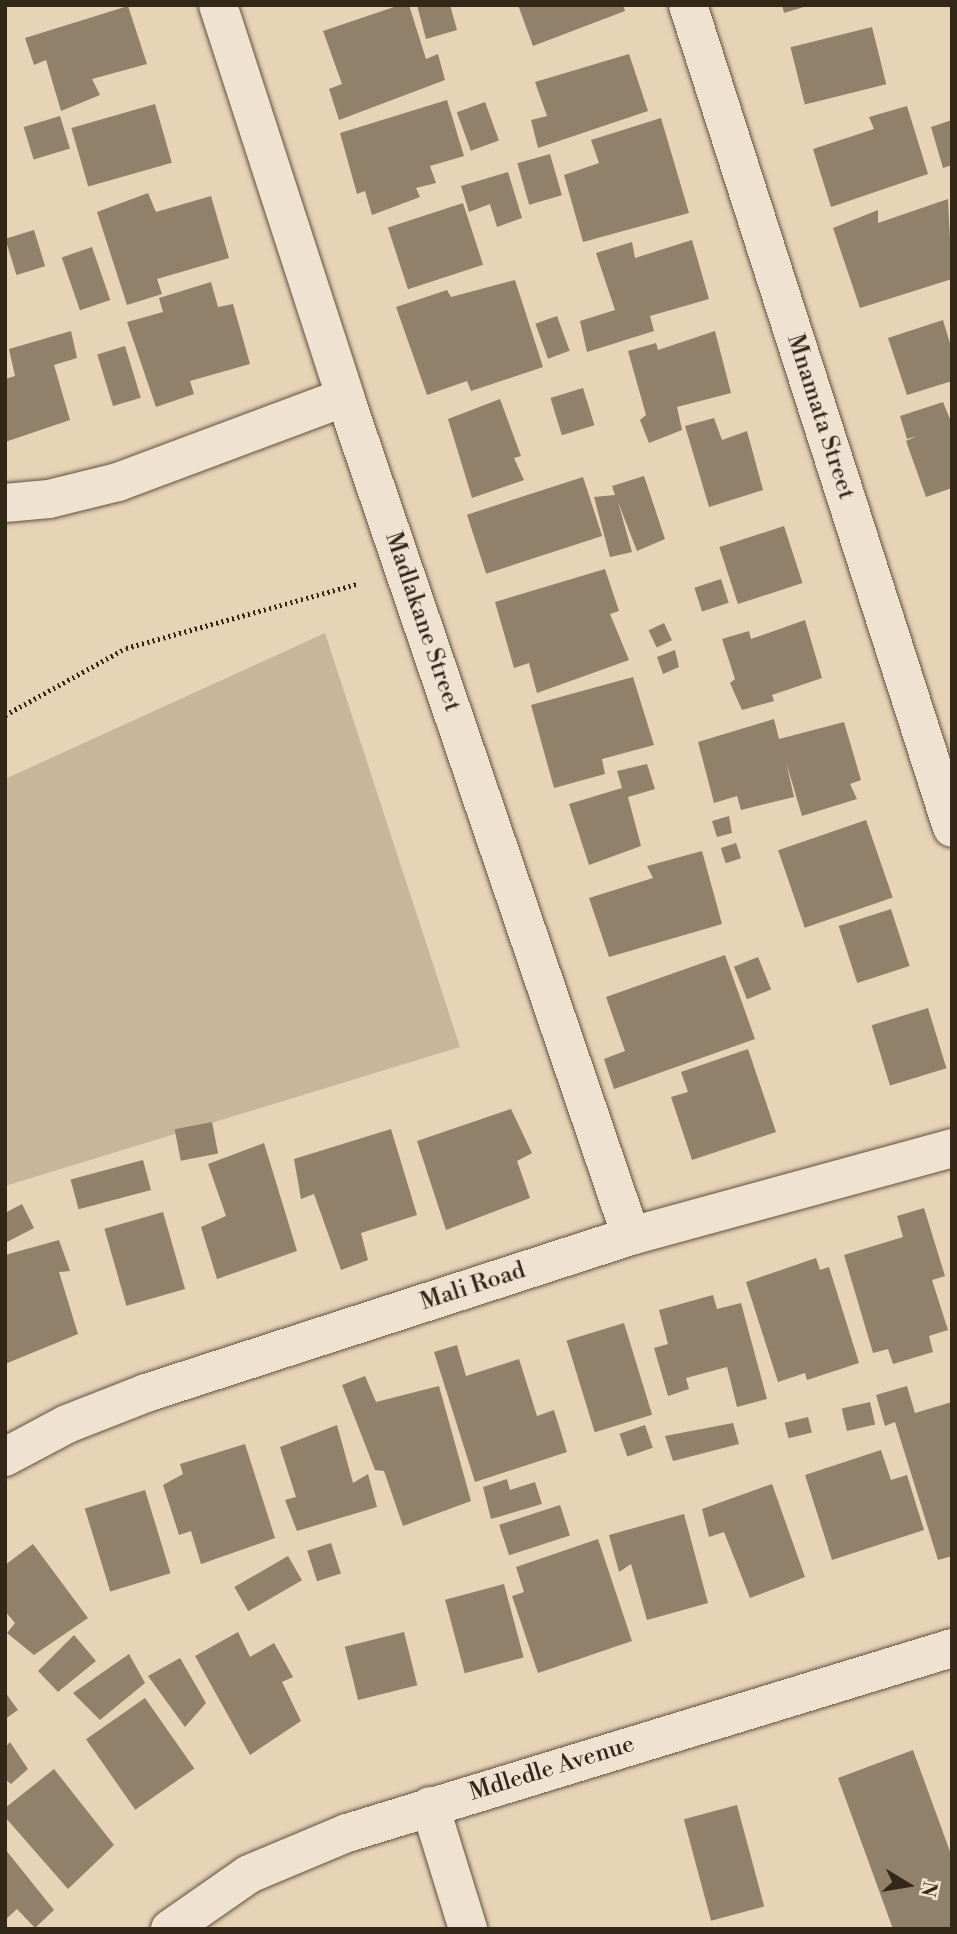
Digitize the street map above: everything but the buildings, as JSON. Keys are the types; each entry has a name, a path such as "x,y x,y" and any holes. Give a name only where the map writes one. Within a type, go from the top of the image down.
{"street":[{"name":"Madlakane Street","path":"218,5 345,397 631,1236"},
{"name":"Mnamata Street","path":"688,5 952,828"},
{"path":"5,503 49,499 118,482 345,397"},
{"name":"Mali Road","path":"5,1457 67,1424 146,1393 631,1236 952,1148"},
{"name":"Mdledle Avenue","path":"170,1929 249,1874 347,1833 952,1648"},
{"path":"430,1806 468,1929"}],"path":[{"path":"5,715 126,648 404,570"}],"shaded area":[{"path":"325,633 460,1047 5,1186 5,779"}]}
